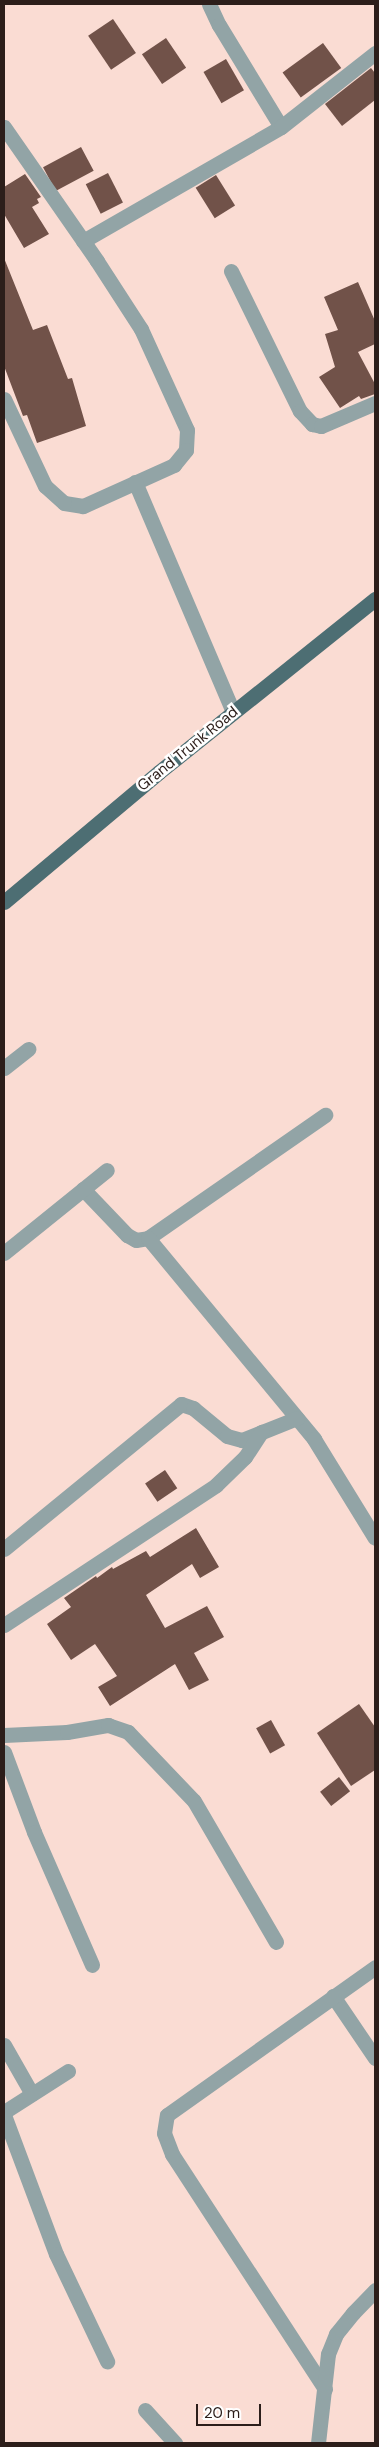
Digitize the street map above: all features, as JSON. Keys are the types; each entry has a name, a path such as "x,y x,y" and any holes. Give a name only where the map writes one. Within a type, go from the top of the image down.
{"main road":[{"name":"Grand Trunk Road","path":"4,902 233,712 375,599"}],"street":[{"path":"208,4 281,127"},
{"path":"83,241 281,127 375,53"},
{"path":"4,127 141,329 187,430 186,450 174,464 83,506 64,502 45,486 4,399"},
{"path":"231,270 300,411 312,424 321,426 375,403"},
{"path":"135,482 233,712"},
{"path":"4,1068 28,1049"},
{"path":"83,1189 127,1234 136,1240 148,1238 325,1115"},
{"path":"4,1253 107,1170"},
{"path":"148,1238 314,1439 375,1538"},
{"path":"4,1550 180,1404 194,1408 227,1436 242,1440 297,1418"},
{"path":"4,1625 216,1485 245,1457 261,1432"},
{"path":"4,1734 67,1732 108,1725 128,1732 194,1801 276,1942"},
{"path":"4,1752 34,1832 92,1965"},
{"path":"325,2389 172,2154 164,2133 167,2115 375,1967"},
{"path":"333,1996 375,2058"},
{"path":"4,2045 32,2094"},
{"path":"68,2071 4,2113 56,2254 107,2361"},
{"path":"318,2443 328,2354 336,2334 352,2312 375,2290"},
{"path":"145,2410 175,2443"}],"building":[{"path":"113,19 136,53 111,70 88,36"},
{"path":"166,38 186,68 162,84 142,54"},
{"path":"323,43 341,68 301,97 283,72"},
{"path":"226,59 244,90 221,103 203,72"},
{"path":"371,68 375,73 375,100 342,126 325,104"},
{"path":"81,147 94,171 56,191 43,167"},
{"path":"108,173 123,202 101,214 86,184"},
{"path":"25,174 41,197 37,199 39,203 32,207 49,234 24,248 4,214 4,187"},
{"path":"216,175 235,206 215,218 196,188"},
{"path":"4,258 33,330 47,325 68,379 72,378 86,426 37,443 27,415 23,416 4,366"},
{"path":"358,282 375,321 375,344 358,352 375,384 375,394 361,399 359,396 340,408 319,377 335,367 325,334 338,330 324,297"},
{"path":"165,1470 177,1488 157,1502 145,1483"},
{"path":"196,1528 219,1567 200,1578 192,1564 146,1595 165,1628 207,1606 224,1637 194,1653 209,1680 189,1690 175,1664 110,1706 98,1687 117,1676 95,1644 71,1660 47,1624 71,1607 64,1598 96,1576 97,1578 112,1567 113,1569 146,1551 150,1557"},
{"path":"359,1704 375,1727 375,1770 351,1786 317,1733"},
{"path":"271,1720 285,1745 270,1754 256,1728"},
{"path":"339,1777 350,1791 331,1806 320,1792"}]}
